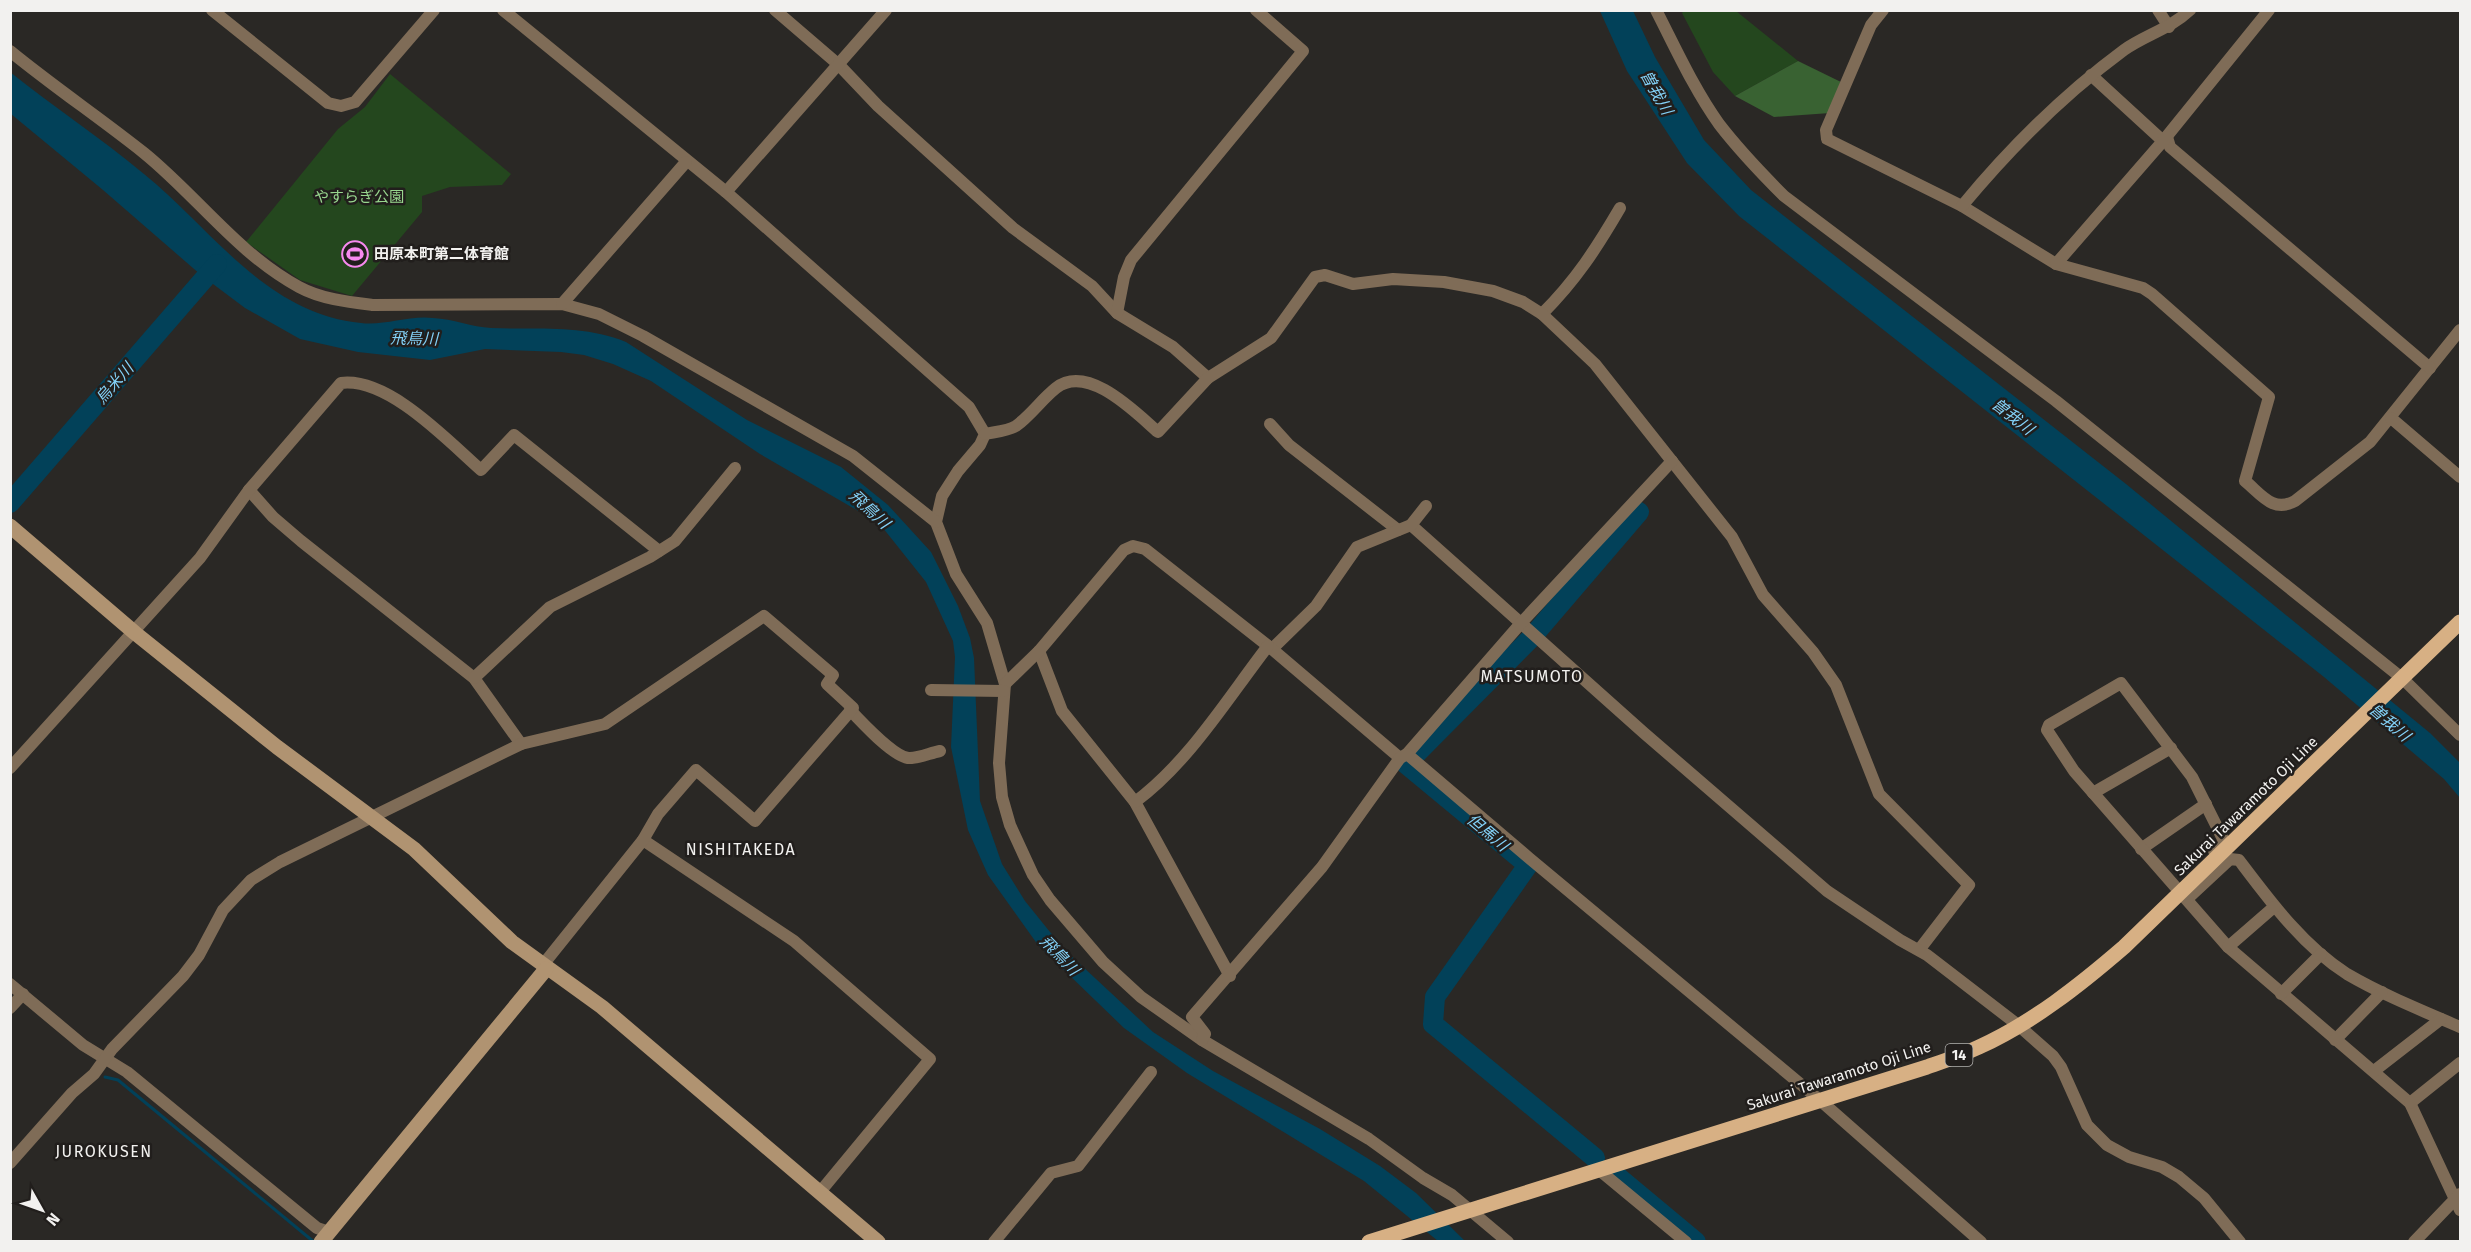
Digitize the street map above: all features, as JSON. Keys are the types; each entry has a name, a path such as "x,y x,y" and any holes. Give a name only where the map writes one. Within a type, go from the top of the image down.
{"main road":[{"name":"Sakurai Tawaramoto Oji Line","path":"1368,1242 1401,1235 1472,1210 1822,1102 1969,1051 2018,1026 2090,976 2184,896 2460,622"}],"street":[{"path":"212,10 328,103 340,106 355,102 434,10"},
{"path":"503,10 686,162 726,192 969,407 985,434"},
{"path":"775,10 839,65 878,106 1013,228 1092,286 1117,313 1173,347 1208,378"},
{"path":"726,192 886,10"},
{"path":"1117,313 1124,277 1131,260 1303,51 1256,10"},
{"path":"1656,10 1687,73 1718,123 1747,159 1785,196 2056,401 2402,680 2460,735"},
{"path":"1882,10 1871,25 1826,130 1827,139 1962,206 2056,264 2143,288 2269,397 2245,481 2276,506 2284,507 2306,494 2370,442 2460,330"},
{"path":"2158,10 2169,27"},
{"path":"1962,206 2040,120 2091,75 2127,48 2169,27 2190,10"},
{"path":"2056,264 2165,139 2269,10"},
{"path":"10,51 54,87 145,154 237,242 299,287 348,302 373,305 562,304 599,314 643,336 852,456 936,522 956,574 987,623 1005,688 999,763 1002,797 1010,825 1033,875 1050,900 1103,962 1142,997 1202,1040 1339,1119 1472,1210 1508,1242"},
{"path":"2091,75 2165,139 2170,147 2430,368"},
{"path":"562,304 686,162"},
{"path":"1542,314 1570,286 1589,261 1620,208"},
{"path":"936,522 942,496 985,434 1014,427 1058,386 1070,382 1089,382 1103,387 1158,432 1208,378 1271,338 1315,277 1326,275 1353,284 1393,279 1444,282 1493,291 1523,302 1542,314 1595,364 1732,537 1769,604 1813,652 1836,685 1879,794 1969,885 1919,950"},
{"path":"10,768 135,633 200,558 249,490 341,383 355,381 374,387 417,415 481,470 514,435 659,551"},
{"path":"2391,418 2460,477"},
{"path":"1270,424 1289,445 1398,530"},
{"path":"1202,1040 1205,1034 1192,1017 1322,867 1404,756 1522,622 1672,461"},
{"path":"474,678 550,606 675,541 735,468"},
{"path":"249,490 273,518 474,678 521,744"},
{"path":"1135,802 1157,785 1180,759 1270,647 1316,606 1357,547 1411,525 1426,506"},
{"path":"1411,525 1644,733 1827,891 1919,950 2018,1026 2053,1056 2061,1067 2087,1125 2107,1145 2129,1157 2162,1167 2179,1177 2204,1198 2240,1242"},
{"path":"10,526 135,633 278,747 414,849 512,942 611,1015 878,1242"},
{"path":"934,690 1005,688 1124,550 1133,546 1145,549 1270,647 1529,858 1822,1102 1981,1242"},
{"path":"10,984 106,1061 127,1072 328,1238 643,840 658,814 696,770 755,821 853,708 827,684 833,675 764,616 605,724 521,744 280,861 251,880 223,910 199,956 183,976 112,1049 106,1061 72,1093 10,1162"},
{"path":"1039,651 1062,711 1135,802 1230,975"},
{"path":"2184,896 2181,883 2224,841 2192,777 2138,709 2121,683 2049,725 2047,730 2074,771 2228,947 2410,1103 2458,1200 2414,1242"},
{"path":"850,710 892,750 904,757 910,759 940,751"},
{"path":"2093,793 2171,748"},
{"path":"2141,849 2206,804"},
{"path":"643,840 794,941 930,1059 820,1192"},
{"path":"2184,896 2230,859 2240,860 2274,907 2320,954 2347,973 2382,992 2460,1027"},
{"path":"2228,947 2274,907"},
{"path":"2281,994 2320,954"},
{"path":"2335,1040 2382,992"},
{"path":"10,1008 23,994"},
{"path":"2374,1071 2441,1019"},
{"path":"2410,1103 2460,1063"},
{"path":"994,1242 1051,1173 1078,1166 1151,1072"},
{"path":"1599,1170 1686,1242"}],"green space":[{"path":"1684,11 1736,11 1798,61 1735,96 1713,72 1682,13"},
{"path":"1798,61 1843,83 1830,113 1774,117 1735,96"},
{"name":"やすらぎ公園","path":"390,74 511,174 502,185 450,187 422,196 422,212 352,296 300,280 246,242 338,129 365,107"}],"water":[{"name":"曽我川","path":"1600,11 1633,11 1655,57 1704,140 1751,190 2126,484 2430,733 2460,763 2460,798 2444,779 2324,677 1739,216 1687,163 1627,71"},
{"name":"飛鳥川","path":"10,72 144,174 242,266 268,286 296,303 327,316 370,324 424,317 484,327 576,330 609,336 626,342 747,420 841,467 888,505 931,552 958,606 970,638 974,658 980,801 1002,864 1025,901 1067,952 1153,1032 1213,1071 1320,1129 1380,1166 1416,1193 1465,1241 1438,1241 1364,1181 1187,1073 1124,1028 1038,945 988,875 968,830 951,747 955,657 953,641 926,582 879,523 760,454 651,381 613,364 584,355 561,352 485,349 430,360 358,352 300,339 245,308 201,275 11,114"}],"waterway":[{"name":"烏米川","path":"10,503 217,264"},
{"name":"但馬川","path":"1595,1158 1433,1024 1435,997 1528,865 1406,764 1532,637 1639,512"},
{"path":"105,1077 118,1080 314,1242"},
{"name":"但馬川","path":"1618,1177 1696,1242"}],"place":[{"name":"田原本町第二体育館","path":"355,254"}],"district":[{"name":"MATSUMOTO","path":"1532,676"},
{"name":"NISHITAKEDA","path":"741,849"},
{"name":"JUROKUSEN","path":"104,1151"}]}
